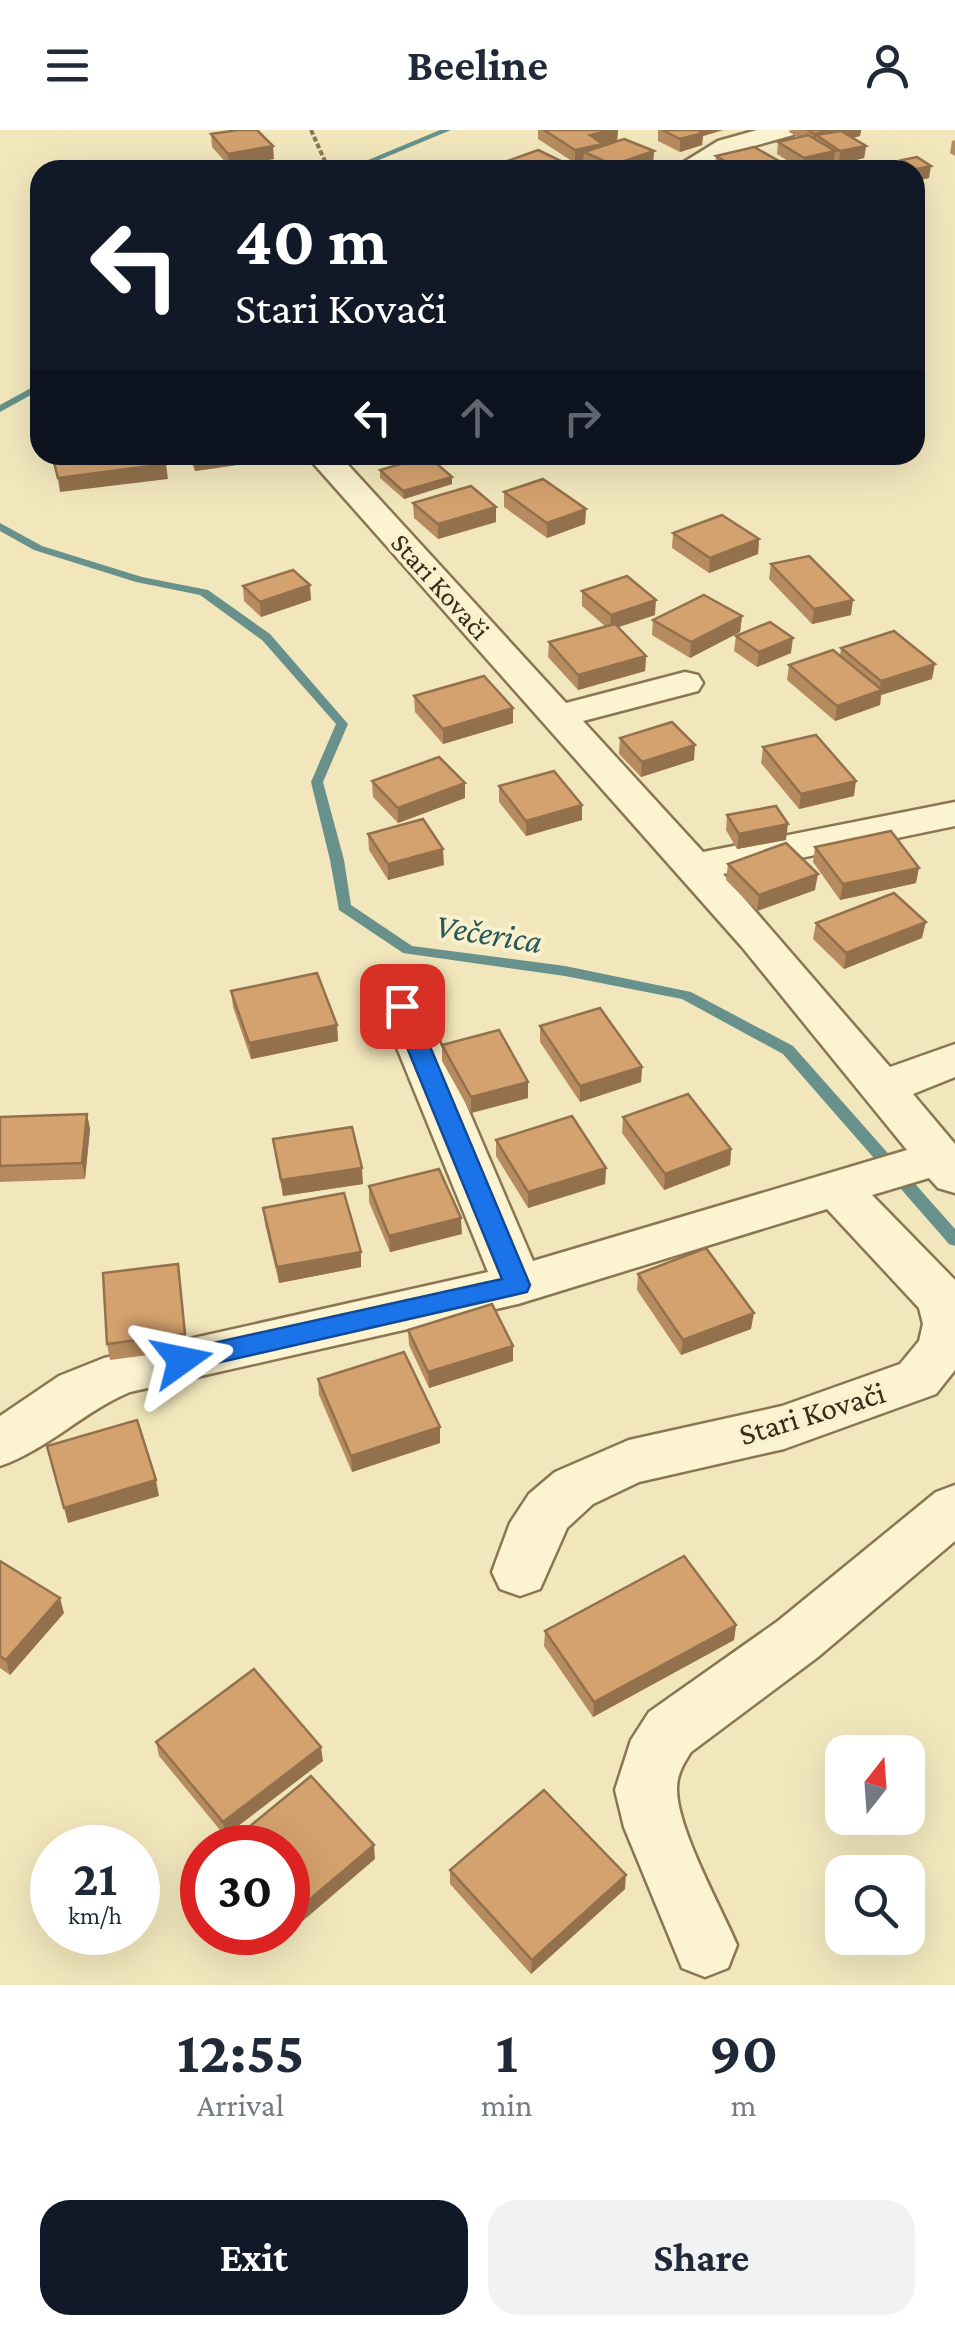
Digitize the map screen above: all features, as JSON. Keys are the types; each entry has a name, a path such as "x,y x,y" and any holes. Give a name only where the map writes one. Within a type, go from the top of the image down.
{"street":[{"path":"702,160 727,146 784,130"},
{"name":"Stari Kovači","path":"0,1444 78,1391 122,1373 518,1285 851,1185 941,1165 884,1087 694,867 331,465"},
{"path":"560,716 685,683"},
{"path":"694,867 955,814"},
{"path":"402,1006 518,1285"},
{"path":"884,1087 955,1060"},
{"name":"Stari Kovači","path":"520,1572 548,1511 574,1488 629,1462 784,1428 918,1379 943,1348 948,1324 944,1300 851,1185"},
{"path":"705,1945 655,1827 646,1790 652,1760 670,1732 798,1639 955,1508"}],"path":[{"path":"312,130 325,160"}],"building":[{"path":"257,130 273,146 228,154 211,134"},
{"path":"544,130 613,130 590,135 603,144 575,150"},
{"path":"662,130 697,130 703,133 680,139"},
{"path":"841,131 866,146 840,151 816,135"},
{"path":"808,135 835,151 804,158 778,142"},
{"path":"624,139 654,151 628,160 602,160 584,152"},
{"path":"754,147 777,160 723,160 716,156"},
{"path":"538,150 559,160 510,160"},
{"path":"55,465 158,465 58,478"},
{"path":"397,465 438,465 452,477 403,491 380,470"},
{"path":"543,479 586,509 547,523 504,492"},
{"path":"471,486 496,507 438,524 413,503"},
{"path":"722,515 759,539 710,558 673,533"},
{"path":"809,556 853,600 814,609 771,564"},
{"path":"293,570 310,585 260,602 243,586"},
{"path":"627,576 656,600 611,615 582,591"},
{"path":"704,595 742,616 691,642 653,620"},
{"path":"770,622 793,638 759,652 736,636"},
{"path":"615,624 646,656 578,675 549,642"},
{"path":"894,631 935,664 881,681 841,648"},
{"path":"833,650 882,690 837,706 789,665"},
{"path":"484,676 513,708 443,729 414,696"},
{"path":"672,722 695,745 642,762 620,738"},
{"path":"816,735 856,781 801,794 763,747"},
{"path":"439,757 465,783 398,808 372,781"},
{"path":"554,771 582,805 526,821 499,786"},
{"path":"776,806 788,824 739,834 727,815"},
{"path":"423,819 443,849 388,864 368,834"},
{"path":"891,831 919,868 843,884 815,847"},
{"path":"786,843 818,874 759,895 728,864"},
{"path":"894,893 926,922 846,953 816,923"},
{"path":"317,973 337,1025 249,1043 231,991"},
{"path":"600,1008 642,1067 580,1086 540,1026"},
{"path":"499,1030 528,1082 471,1097 442,1045"},
{"path":"688,1094 731,1149 665,1174 623,1117"},
{"path":"87,1114 82,1163 0,1166 0,1117"},
{"path":"572,1116 606,1168 528,1192 496,1140"},
{"path":"352,1127 362,1168 281,1180 273,1139"},
{"path":"439,1169 461,1218 389,1236 369,1186"},
{"path":"344,1193 361,1252 277,1267 263,1208"},
{"path":"706,1248 754,1313 683,1340 638,1274"},
{"path":"178,1264 185,1334 107,1344 103,1273"},
{"path":"492,1304 513,1346 428,1372 408,1330"},
{"path":"404,1352 440,1427 351,1456 318,1379"},
{"path":"137,1420 156,1480 64,1508 47,1446"},
{"path":"684,1556 736,1625 594,1702 545,1631"},
{"path":"0,1561 60,1598 6,1660 0,1656"},
{"path":"254,1669 321,1747 223,1822 156,1742"},
{"path":"311,1776 374,1845 310,1899 310,1825 251,1825"},
{"path":"544,1790 626,1875 532,1960 450,1870"}],"waterway":[{"name":"Večerica","path":"373,160 447,130"},
{"name":"Večerica","path":"0,409 30,392"},
{"name":"Večerica","path":"0,526 38,548 140,580 204,592 266,637 342,724 317,782 337,860 344,907 408,950 565,971 686,995 788,1050 955,1240"}],"route":[{"path":"182,1360 518,1285 402,1006"}]}
